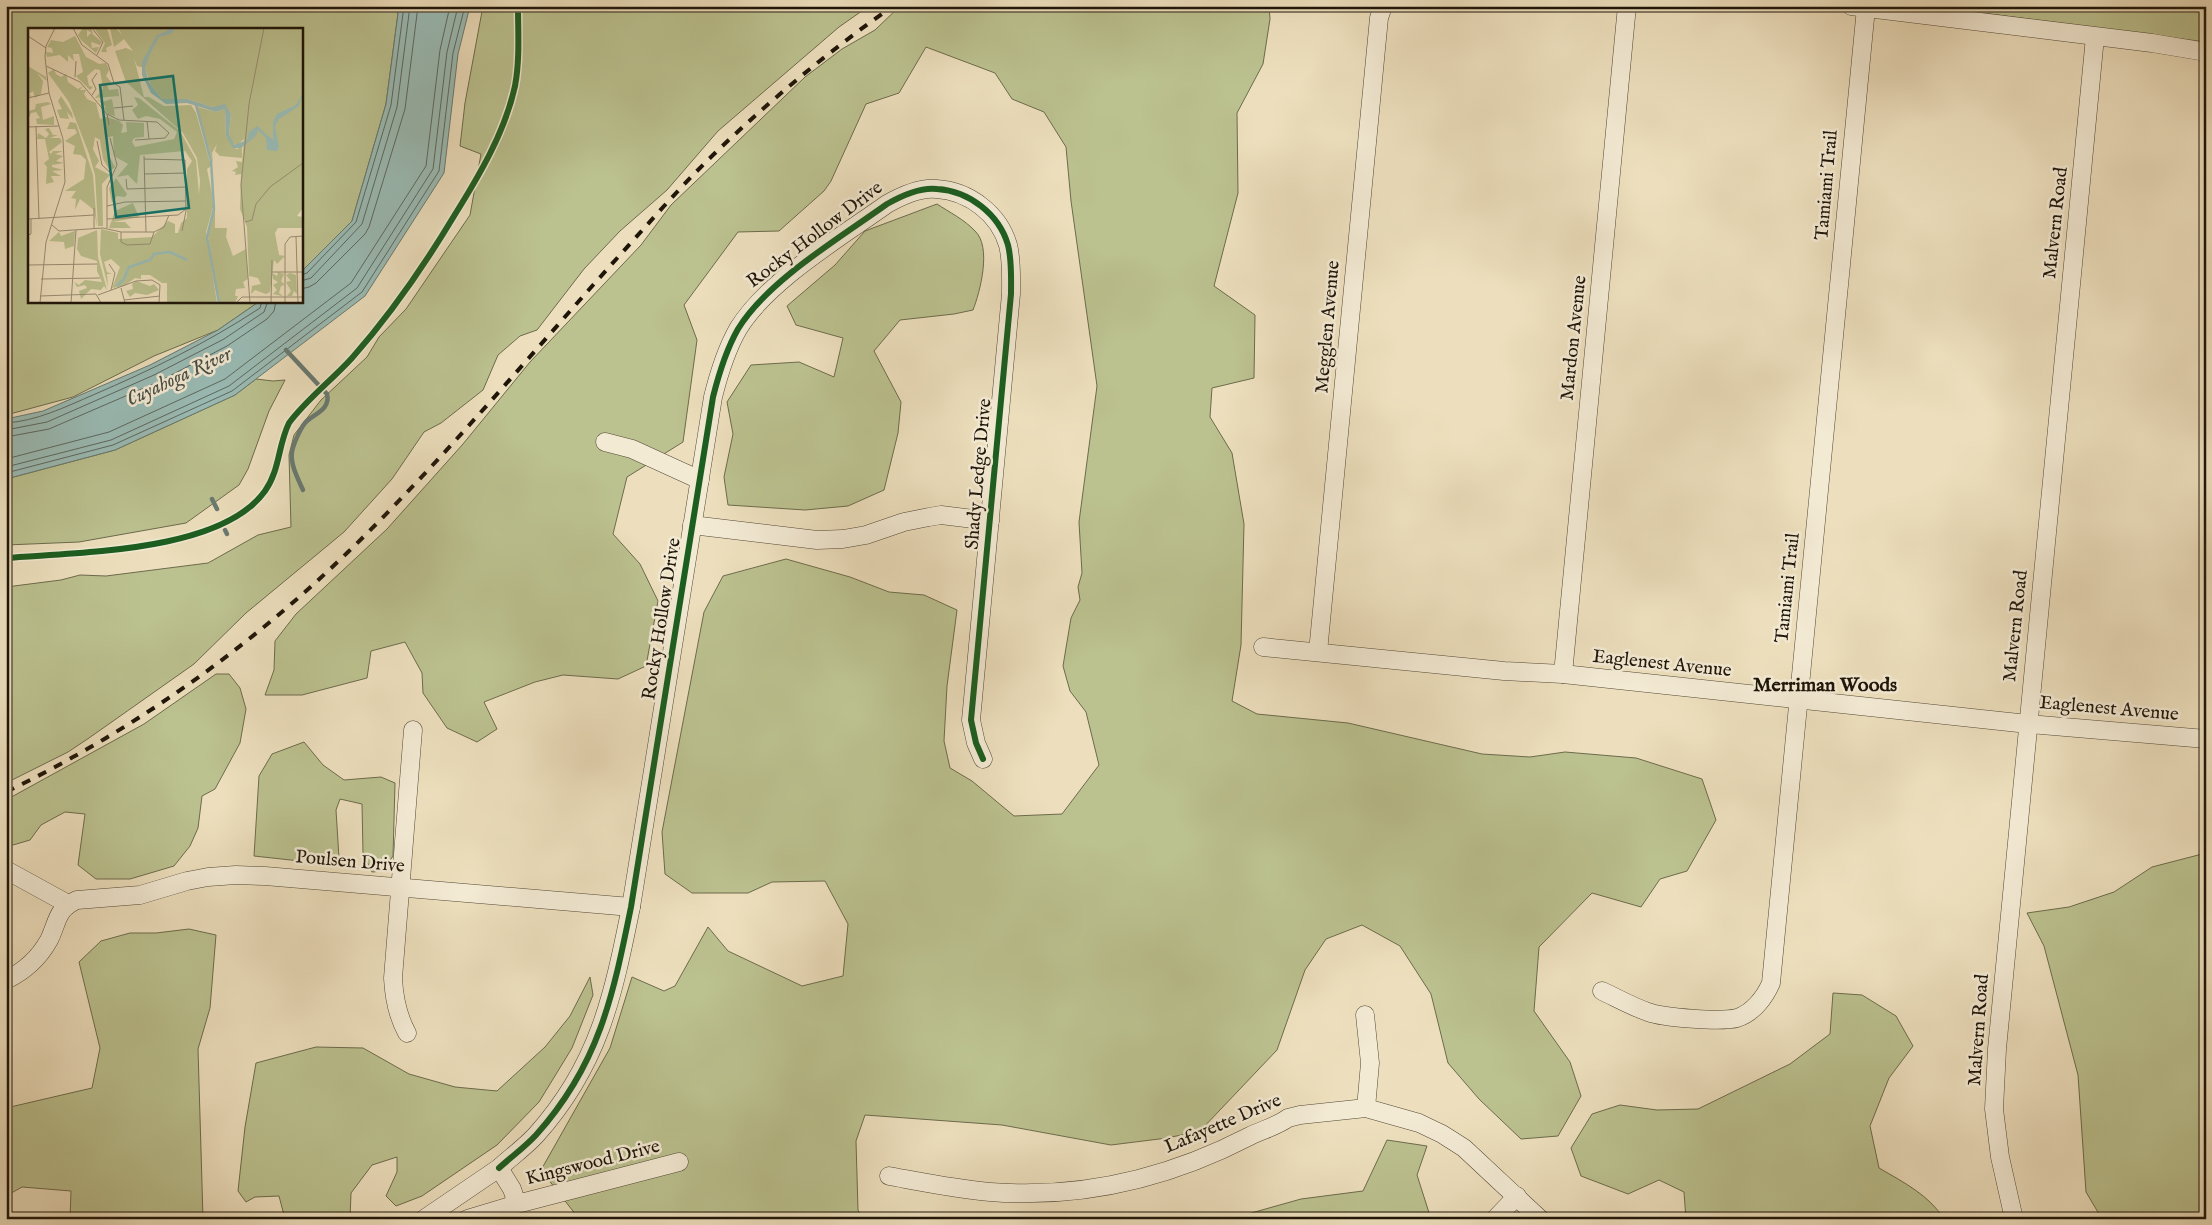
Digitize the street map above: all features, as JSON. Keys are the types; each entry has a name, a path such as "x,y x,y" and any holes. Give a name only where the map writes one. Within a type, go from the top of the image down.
{"street":[{"name":"Megglen Avenue","path":"1318,652 1378,28 1383,6"},
{"name":"Mardon Avenue","path":"1563,674 1627,6"},
{"path":"1858,7 2168,45 2206,52"},
{"name":"Tamiami Trail","path":"1602,992 1650,1013 1721,1020 1738,1018 1752,1010 1766,994 1771,982 1798,700 1858,7"},
{"name":"Malvern Road","path":"2014,1219 2000,1157 1994,1109 1997,1049 2095,37"},
{"name":"Rocky Hollow Drive","path":"498,1168 535,1137 562,1104 585,1066 602,1025 614,988 630,907 692,525 719,373 727,350 739,328 765,296 820,252 887,204 899,197 937,188 959,193 975,201"},
{"name":"Shady Ledge Drive","path":"975,201 990,214 1001,231 1007,244 1011,264 1011,294 971,720 976,743 984,758"},
{"path":"605,442 632,449 700,480"},
{"path":"692,525 817,540 843,539 866,535 904,522 929,517 941,516 990,521"},
{"name":"Eaglenest Avenue","path":"1263,647 1504,671 1563,674 1798,700 1969,716 2028,724 2206,739"},
{"path":"407,1033 397,1010 393,978 413,730"},
{"path":"6,870 68,904 59,914 49,940 39,954 29,965 6,980"},
{"name":"Poulsen Drive","path":"68,904 77,900 140,895 187,881 236,875 630,907"},
{"path":"1365,1014 1370,1063 1366,1108"},
{"name":"Lafayette Drive","path":"888,1176 990,1192 1038,1193 1086,1190 1123,1184 1186,1166 1228,1148 1288,1118 1366,1108 1419,1123 1442,1134 1475,1156 1540,1219"},
{"name":"Kingswood Drive","path":"467,1219 517,1204 679,1162"},
{"name":"Kingswood Drive","path":"424,1219 498,1168 512,1188 517,1204"},
{"path":"1495,1219 1517,1196"}],"green space":[{"path":"6,6 399,6 386,104 352,221 302,271 302,28 28,28 28,302 259,302 218,330 154,356 73,397 6,415"},
{"path":"483,6 869,6 839,27 718,131 667,190 620,231 584,269 537,330 520,336 498,355 483,390 441,423 424,432 392,479 344,532 246,613 194,664 68,752 6,783 6,587 61,580 80,575 106,576 208,563 258,535 291,527 289,455 294,435 321,400 367,357 379,337 406,309 470,215 481,154 460,146 465,103"},
{"path":"900,6 1269,6 1270,19 1263,64 1237,113 1238,193 1214,286 1255,315 1254,378 1212,388 1210,417 1232,453 1244,524 1241,645 1232,701 1257,714 1348,723 1482,754 1530,757 1565,752 1636,758 1702,779 1716,820 1687,871 1660,879 1641,907 1592,893 1539,947 1534,1011 1570,1062 1581,1096 1558,1136 1521,1139 1479,1099 1448,1063 1431,994 1400,946 1362,925 1326,939 1305,970 1277,1050 1200,1131 1167,1138 1111,1145 1002,1125 865,1115 856,1141 858,1210 862,1219 576,1219 576,1215 541,1170 610,1048 632,977 664,991 675,986 708,927 728,951 802,986 843,976 848,924 825,881 772,882 748,893 692,893 665,874 662,832 704,612 723,576 786,559 850,577 889,592 924,595 957,610 947,686 944,741 950,768 972,781 1014,816 1062,814 1099,765 1086,712 1070,691 1063,666 1071,618 1080,600 1078,587 1082,573 1079,522 1097,386 1071,201 1066,147 1044,112 1012,99 995,73 926,47 899,93 866,104 831,181 824,191 779,231 738,232 684,305 697,340 683,442 627,477 613,534 640,564 658,601 646,666 618,679 563,675 535,682 484,702 497,729 477,742 447,728 423,693 422,673 405,642 371,651 367,678 302,695 265,695 274,670 275,641 296,614 387,529 463,444 530,362 641,245 671,205 805,77 842,49 875,30"},
{"path":"1927,6 2206,6 2206,42"},
{"path":"937,204 967,223 980,238 984,258 979,292 973,310 900,320 874,351 901,402 898,433 884,490 848,506 805,510 728,505 724,477 733,434 727,402 751,365 799,362 834,377 843,338 796,325 787,306 835,265 865,231"},
{"path":"256,379 285,380 269,411 248,469 239,485 186,523 79,542 6,545 6,479 115,450 235,395"},
{"path":"216,674 229,674 240,688 246,709 240,743 215,789 202,796 198,828 190,846 174,866 130,879 96,879 78,865 85,814 65,812 41,825 30,840 13,845 6,844 6,800 144,724"},
{"path":"304,742 323,765 344,780 381,777 395,783 393,856 383,871 372,872 363,854 362,804 340,799 336,810 339,858 309,862 254,856 259,776 272,754"},
{"path":"2206,853 2206,1219 2102,1219 2086,1192 2078,1075 2044,946 2027,913 2069,907 2114,892 2152,867"},
{"path":"189,929 216,935 210,1008 198,1049 203,1219 70,1219 71,1191 22,1187 6,1196 6,1108 92,1088 100,1048 79,962 101,941 130,933 156,933"},
{"path":"590,977 593,995 572,1048 539,1102 497,1145 422,1196 396,1206 386,1196 397,1172 397,1157 372,1165 351,1193 350,1219 285,1219 279,1196 255,1197 246,1202 238,1191 245,1127 256,1063 316,1047 363,1048 409,1074 455,1087 497,1091 545,1047 570,1016"},
{"path":"1833,993 1862,995 1896,1016 1913,1046 1889,1078 1870,1126 1879,1168 1923,1196 1938,1210 1944,1219 1686,1219 1684,1192 1659,1180 1628,1194 1581,1176 1571,1148 1592,1114 1620,1105 1657,1110 1698,1109 1790,1064 1830,1034"},
{"path":"1387,1140 1427,1146 1417,1175 1431,1219 1230,1219 1301,1199 1363,1191"}],"water":[{"name":"Cuyahoga River","path":"399,6 470,6 458,54 444,173 365,296 235,395 115,450 6,479 6,419 43,411 150,365 218,330 259,302 302,302 302,271 352,221 386,104"}],"waterway":[{"path":"286,350 327,394 328,399 324,408 305,423 295,441 292,457 293,466 303,490"},
{"path":"212,499 217,509"},
{"path":"225,530 227,534"}],"railway":[{"path":"6,792 99,742 187,686 270,622 310,588 384,517 701,167 800,77 893,6"}],"cycle path":[{"path":"6,558 107,551 145,546 182,538 216,527 244,511 265,491 274,475 285,431 289,423 352,358 394,307 443,235 490,153 511,103 517,76 518,6"},
{"path":"499,1168 536,1135 557,1109 575,1082 589,1056 610,1000 631,907 713,397 720,370 730,345 738,329 751,311 786,277 827,245 887,204 924,189 937,189 960,194 981,206 998,223 1008,245 1010,257 1011,294 971,720 976,743 983,759"}],"district":[{"name":"Merriman Woods","path":"1825,685"}]}
